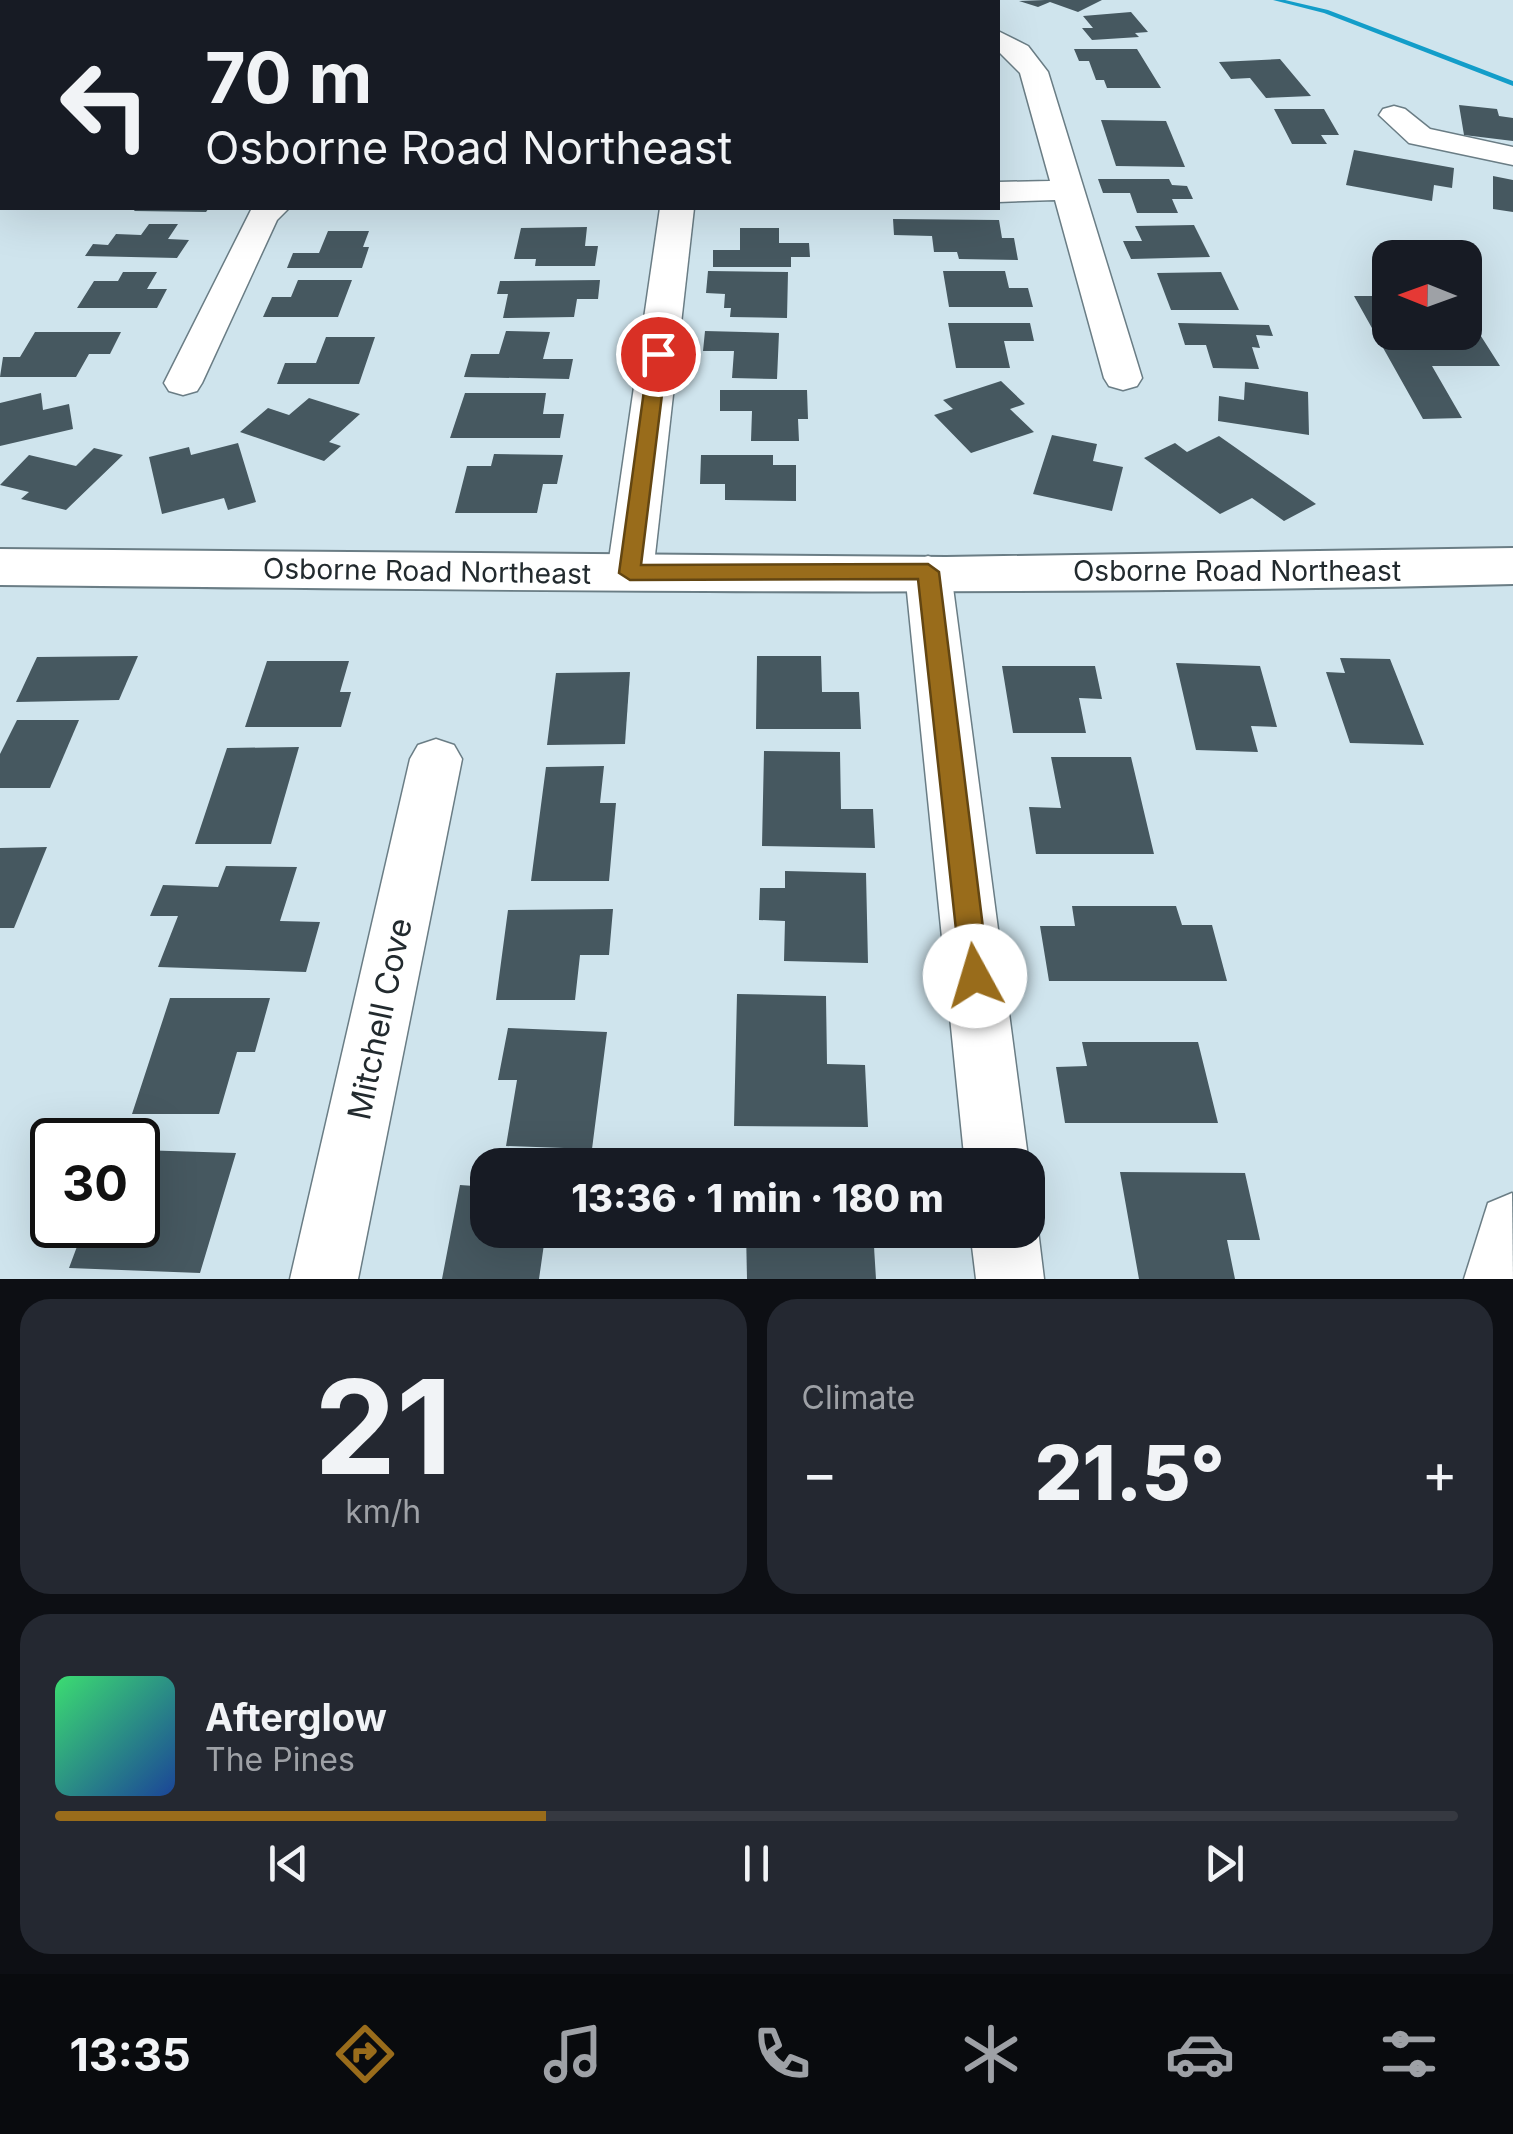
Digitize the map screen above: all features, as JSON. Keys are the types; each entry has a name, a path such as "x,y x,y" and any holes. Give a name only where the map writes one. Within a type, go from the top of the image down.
{"street":[{"path":"1000,41 1018,52 1034,72 1123,378"},
{"path":"1394,116 1420,136 1513,156"},
{"path":"1000,192 1067,190"},
{"path":"630,573 677,210"},
{"path":"183,383 262,222"},
{"name":"Osborne Road Northeast","path":"0,567 630,573 1300,573 1513,566"},
{"path":"928,572 994,1148"},
{"name":"Mitchell Cove","path":"324,1279 436,759"},
{"path":"1498,1279 1512,1227"},
{"path":"1006,1248 1010,1279"}],"building":[{"path":"1102,0 1078,12 1050,2 1038,7 1019,1"},
{"path":"1131,12 1148,32 1135,33 1139,37 1092,40 1082,28 1093,28 1083,16"},
{"path":"1074,49 1137,49 1161,88 1107,88 1104,80 1096,80 1089,61 1079,61"},
{"path":"1280,59 1311,96 1266,98 1250,78 1231,79 1219,62"},
{"path":"1459,105 1497,109 1499,116 1513,118 1513,141 1464,135"},
{"path":"1274,109 1324,109 1339,135 1321,135 1327,144 1292,144"},
{"path":"1101,120 1166,121 1185,167 1116,166"},
{"path":"1354,150 1454,168 1452,188 1434,185 1432,201 1346,185"},
{"path":"1493,176 1513,180 1513,212 1493,209"},
{"path":"1098,179 1169,179 1172,185 1187,186 1193,199 1172,199 1178,213 1137,213 1130,193 1103,193"},
{"path":"135,210 208,210 206,212"},
{"path":"893,219 999,220 1002,238 1014,238 1018,260 959,259 957,252 934,252 932,236 894,235"},
{"path":"149,224 178,224 168,239 189,240 177,258 85,256 93,244 108,245 116,234 141,235"},
{"path":"1194,225 1210,257 1131,259 1123,241 1142,241 1135,226"},
{"path":"587,227 585,246 598,246 595,266 535,266 536,259 514,259 521,228"},
{"path":"740,228 779,228 779,243 809,243 810,257 791,257 791,267 713,267 713,250 740,250"},
{"path":"328,231 369,231 362,268 287,268 293,253 319,253"},
{"path":"708,271 788,272 787,318 730,317 731,308 724,308 725,294 706,293"},
{"path":"943,271 1005,271 1009,288 1028,288 1033,307 949,307"},
{"path":"123,272 157,272 147,289 167,289 157,308 77,308 94,281 118,281"},
{"path":"1221,272 1239,310 1171,310 1157,273"},
{"path":"298,280 352,280 338,317 263,317 272,297 291,297"},
{"path":"600,280 598,299 577,299 574,317 503,318 508,294 497,294 500,281"},
{"path":"1354,296 1372,296 1372,328"},
{"path":"948,323 1030,323 1034,341 1004,341 1010,368 956,368"},
{"path":"1178,323 1269,325 1273,336 1256,335 1260,348 1252,347 1259,369 1213,368 1206,345 1185,345"},
{"path":"506,331 550,332 543,359 573,359 569,379 464,377 471,354 499,354"},
{"path":"705,331 779,333 777,379 732,378 734,351 703,351"},
{"path":"35,332 121,332 110,354 89,354 76,377 0,377 3,357 20,357"},
{"path":"326,337 375,337 359,384 277,384 285,363 316,363"},
{"path":"1482,338 1500,366 1432,366 1462,418 1423,419 1384,350 1482,350"},
{"path":"1001,381 1025,404 1010,409 1034,432 971,453 934,415 953,409 943,400"},
{"path":"1245,382 1308,392 1309,435 1218,421 1219,396 1244,400"},
{"path":"720,390 807,390 808,419 798,419 799,441 751,441 752,411 720,411"},
{"path":"41,393 43,410 69,404 73,429 0,446 0,403"},
{"path":"465,393 546,393 543,414 564,414 560,438 450,438"},
{"path":"309,398 360,414 329,442 341,446 324,461 240,432 268,408 289,415"},
{"path":"1052,435 1097,444 1093,461 1123,467 1112,511 1033,494"},
{"path":"1219,436 1316,504 1284,521 1252,498 1220,514 1144,458 1175,443 1187,452"},
{"path":"238,443 256,502 228,510 224,498 162,514 149,457 189,447 191,455"},
{"path":"94,448 123,455 66,510 21,499 29,492 0,485 29,455 76,466"},
{"path":"494,454 563,455 557,484 543,484 537,513 455,513 467,466 491,466"},
{"path":"701,455 773,455 773,465 796,465 796,501 725,500 725,484 700,484"},
{"path":"138,656 119,700 16,702 37,657"},
{"path":"757,656 821,656 822,692 859,692 861,729 756,729"},
{"path":"1340,658 1390,659 1424,745 1350,743 1326,672 1345,673"},
{"path":"267,661 349,661 340,692 351,692 341,727 245,727"},
{"path":"1176,663 1260,666 1277,727 1251,726 1258,752 1196,750"},
{"path":"1002,666 1095,666 1102,699 1079,698 1086,733 1013,733"},
{"path":"630,672 625,744 547,745 556,673"},
{"path":"17,720 79,720 50,788 0,788 0,754"},
{"path":"299,747 271,844 195,844 227,748"},
{"path":"764,751 840,752 841,809 873,809 875,848 762,846"},
{"path":"1051,757 1131,757 1154,854 1036,854 1029,807 1061,808"},
{"path":"604,766 600,803 616,803 609,881 531,881 546,767"},
{"path":"47,847 14,928 0,928 0,848"},
{"path":"226,866 297,867 280,921 320,922 306,972 158,967 178,916 150,916 163,885 218,887"},
{"path":"785,871 866,873 868,963 784,961 785,921 759,920 760,888 785,888"},
{"path":"1072,906 1176,906 1182,925 1212,925 1227,981 1049,981 1040,926 1075,926"},
{"path":"613,909 609,955 580,955 575,1000 496,1000 508,910"},
{"path":"737,994 826,996 827,1064 865,1065 868,1127 734,1126"},
{"path":"170,998 270,998 255,1052 237,1052 219,1114 132,1114"},
{"path":"508,1028 607,1032 592,1148 506,1146 517,1080 498,1080"},
{"path":"1082,1042 1198,1042 1218,1123 1065,1123 1056,1067 1087,1066"},
{"path":"160,1151 236,1153 200,1273 69,1268 76,1248 160,1248"},
{"path":"1120,1172 1245,1173 1260,1240 1227,1240 1235,1279 1139,1279"},
{"path":"460,1185 470,1186 470,1248 543,1248 539,1279 442,1279"},
{"path":"746,1248 874,1248 876,1279 747,1279"}],"waterway":[{"path":"1276,0 1326,11 1513,84"}],"route":[{"path":"658,354 630,573 928,572 975,976"}]}
